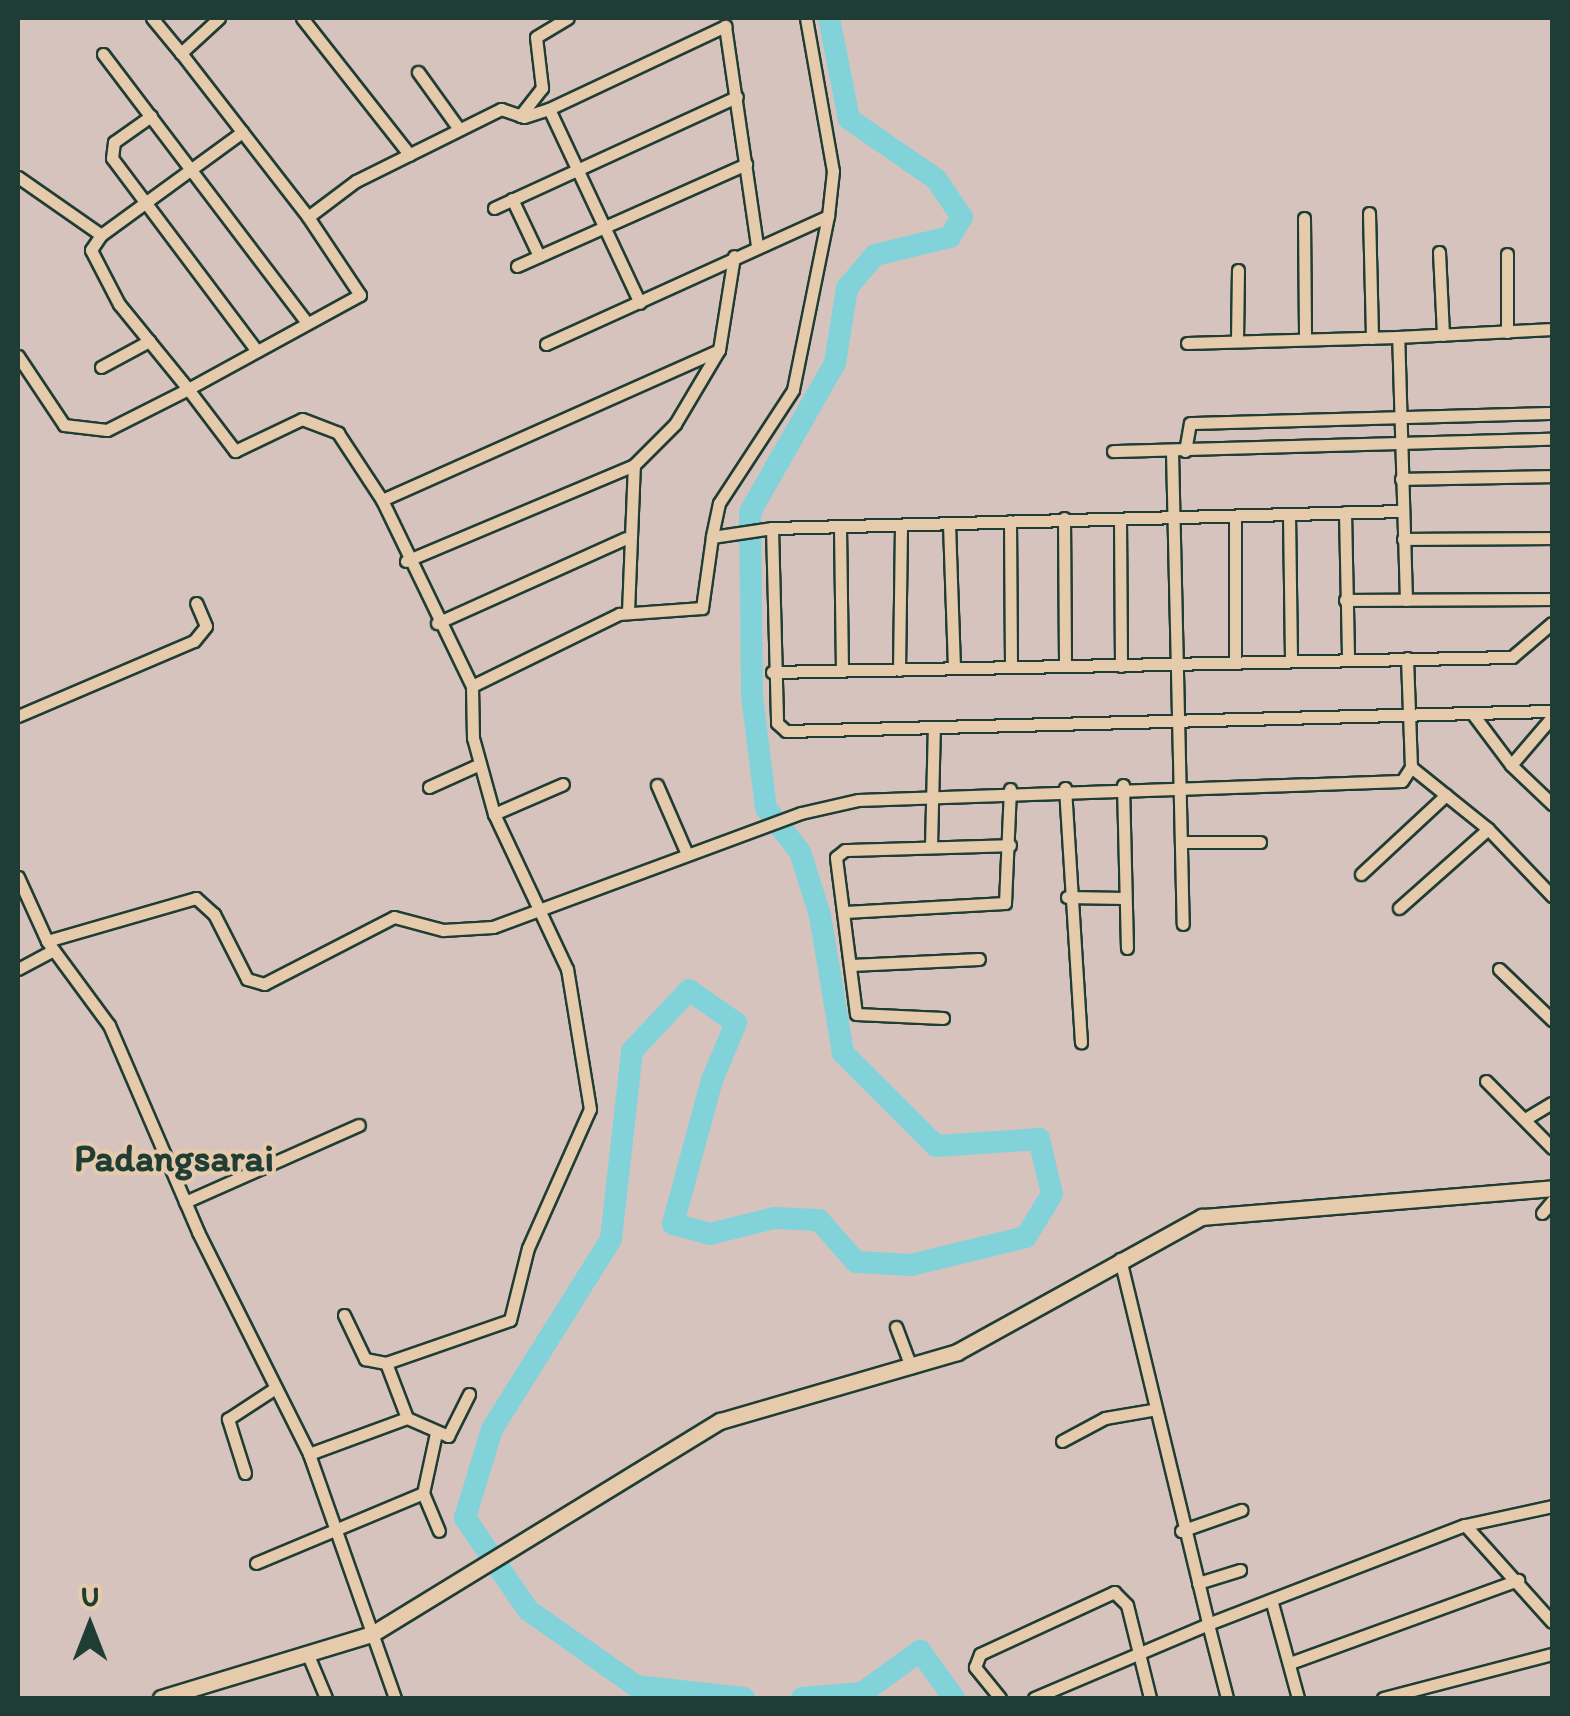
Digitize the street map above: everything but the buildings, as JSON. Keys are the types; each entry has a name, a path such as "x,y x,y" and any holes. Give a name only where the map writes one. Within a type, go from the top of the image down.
{"street":[{"path":"18,356 55,420 96,432 188,389 360,291 308,217 152,18"},
{"path":"181,53 219,18"},
{"path":"302,18 410,155"},
{"path":"520,116 542,88 536,36 568,18"},
{"path":"472,686 628,612 706,606 719,503 793,390 828,216 833,171 806,18"},
{"path":"308,217 459,129 507,107 520,116 549,109 725,22 758,245"},
{"path":"103,54 307,323"},
{"path":"418,72 459,129"},
{"path":"494,208 738,97"},
{"path":"549,109 640,303"},
{"path":"151,116 110,153 256,350"},
{"path":"242,132 143,202 101,235 91,250 149,341 234,451 302,420 338,433 382,500 406,561 472,686 480,764 494,814 537,908 560,944 590,1078 588,1124 556,1177 510,1320 386,1363 365,1358 344,1315"},
{"path":"517,266 746,164"},
{"path":"18,177 101,235"},
{"path":"512,199 539,256"},
{"path":"1369,213 1372,338"},
{"path":"546,344 828,216"},
{"path":"1304,218 1305,338"},
{"path":"1439,252 1443,335"},
{"path":"1507,254 1507,332"},
{"path":"406,561 634,466 674,424 719,350 734,256"},
{"path":"1236,341 1238,270"},
{"path":"1186,342 1552,329"},
{"path":"1398,337 1397,419 1406,600"},
{"path":"101,367 149,341"},
{"path":"382,500 719,350"},
{"path":"1183,924 1174,518 1186,426 1552,413"},
{"path":"1113,451 1399,440 1552,439"},
{"path":"628,612 626,538 634,466"},
{"path":"1402,479 1552,476"},
{"path":"712,536 758,536 772,528 1402,510"},
{"path":"1344,512 1348,660"},
{"path":"1289,514 1291,661"},
{"path":"1234,663 1235,516"},
{"path":"1064,518 1065,666"},
{"path":"1120,518 1122,666"},
{"path":"1010,522 1012,668"},
{"path":"949,524 954,668"},
{"path":"899,670 900,526"},
{"path":"840,527 842,671"},
{"path":"772,528 772,672 777,723 786,730 1472,712 1552,714"},
{"path":"437,623 626,538"},
{"path":"1404,538 1552,538"},
{"path":"1345,600 1552,600"},
{"path":"18,716 194,641 206,626 196,603"},
{"path":"772,672 1519,656 1552,623"},
{"path":"18,970 50,946 196,898 258,984 394,917 463,932 802,813 934,792 1402,781 1411,767 1406,658"},
{"path":"1472,712 1511,765 1552,804"},
{"path":"1511,765 1552,714"},
{"path":"931,846 934,727"},
{"path":"430,787 480,764"},
{"path":"1411,767 1488,829 1552,896"},
{"path":"494,814 563,784"},
{"path":"657,785 687,854"},
{"path":"1123,785 1127,948"},
{"path":"1064,788 1068,897 1081,1042"},
{"path":"844,912 1004,903 1010,789"},
{"path":"1361,874 1446,796"},
{"path":"1399,908 1488,829"},
{"path":"1182,842 1260,842"},
{"path":"943,1018 860,1018 838,853 1010,844"},
{"path":"18,877 50,946 109,1024 185,1202 309,1454 331,1529 395,1698"},
{"path":"1068,897 1125,898"},
{"path":"850,965 979,959"},
{"path":"1499,969 1552,1020"},
{"path":"1486,1081 1552,1148"},
{"path":"1526,1120 1552,1103"},
{"path":"185,1202 359,1124"},
{"path":"160,1698 372,1634 482,1572 720,1422 957,1352 1120,1258 1223,1212 1552,1188"},
{"path":"1542,1214 1552,1201"},
{"path":"1120,1258 1152,1410 1227,1698"},
{"path":"896,1327 910,1367"},
{"path":"386,1363 407,1418 436,1434 452,1434 469,1394"},
{"path":"244,1473 228,1418 274,1389"},
{"path":"1062,1442 1104,1418 1152,1410"},
{"path":"309,1454 407,1418"},
{"path":"436,1434 423,1494 438,1531"},
{"path":"256,1564 331,1529 423,1494"},
{"path":"1034,1698 1137,1652 1272,1603 1465,1525 1552,1506"},
{"path":"1182,1531 1240,1510"},
{"path":"1465,1525 1552,1622"},
{"path":"1198,1583 1240,1570"},
{"path":"1290,1664 1518,1580"},
{"path":"1000,1698 975,1667 980,1654 1108,1592 1128,1605 1150,1698"},
{"path":"1272,1603 1298,1698"},
{"path":"1382,1698 1552,1654"},
{"path":"308,1655 326,1698"}],"waterway":[{"path":"744,1698 636,1686 528,1610 465,1518 492,1429 611,1239 632,1051 689,990 736,1023 712,1080 673,1224 710,1234 774,1218 819,1220 856,1262 911,1265 1026,1237 1052,1194 1039,1139 936,1146 843,1053 820,915 800,852 766,808 752,695 750,512 835,363 847,288 875,255 950,237 962,217 936,179 849,119 829,18"},
{"path":"802,1698 862,1693 920,1651 954,1698"}],"district":[{"name":"Padangsarai","path":"174,1159"}]}
